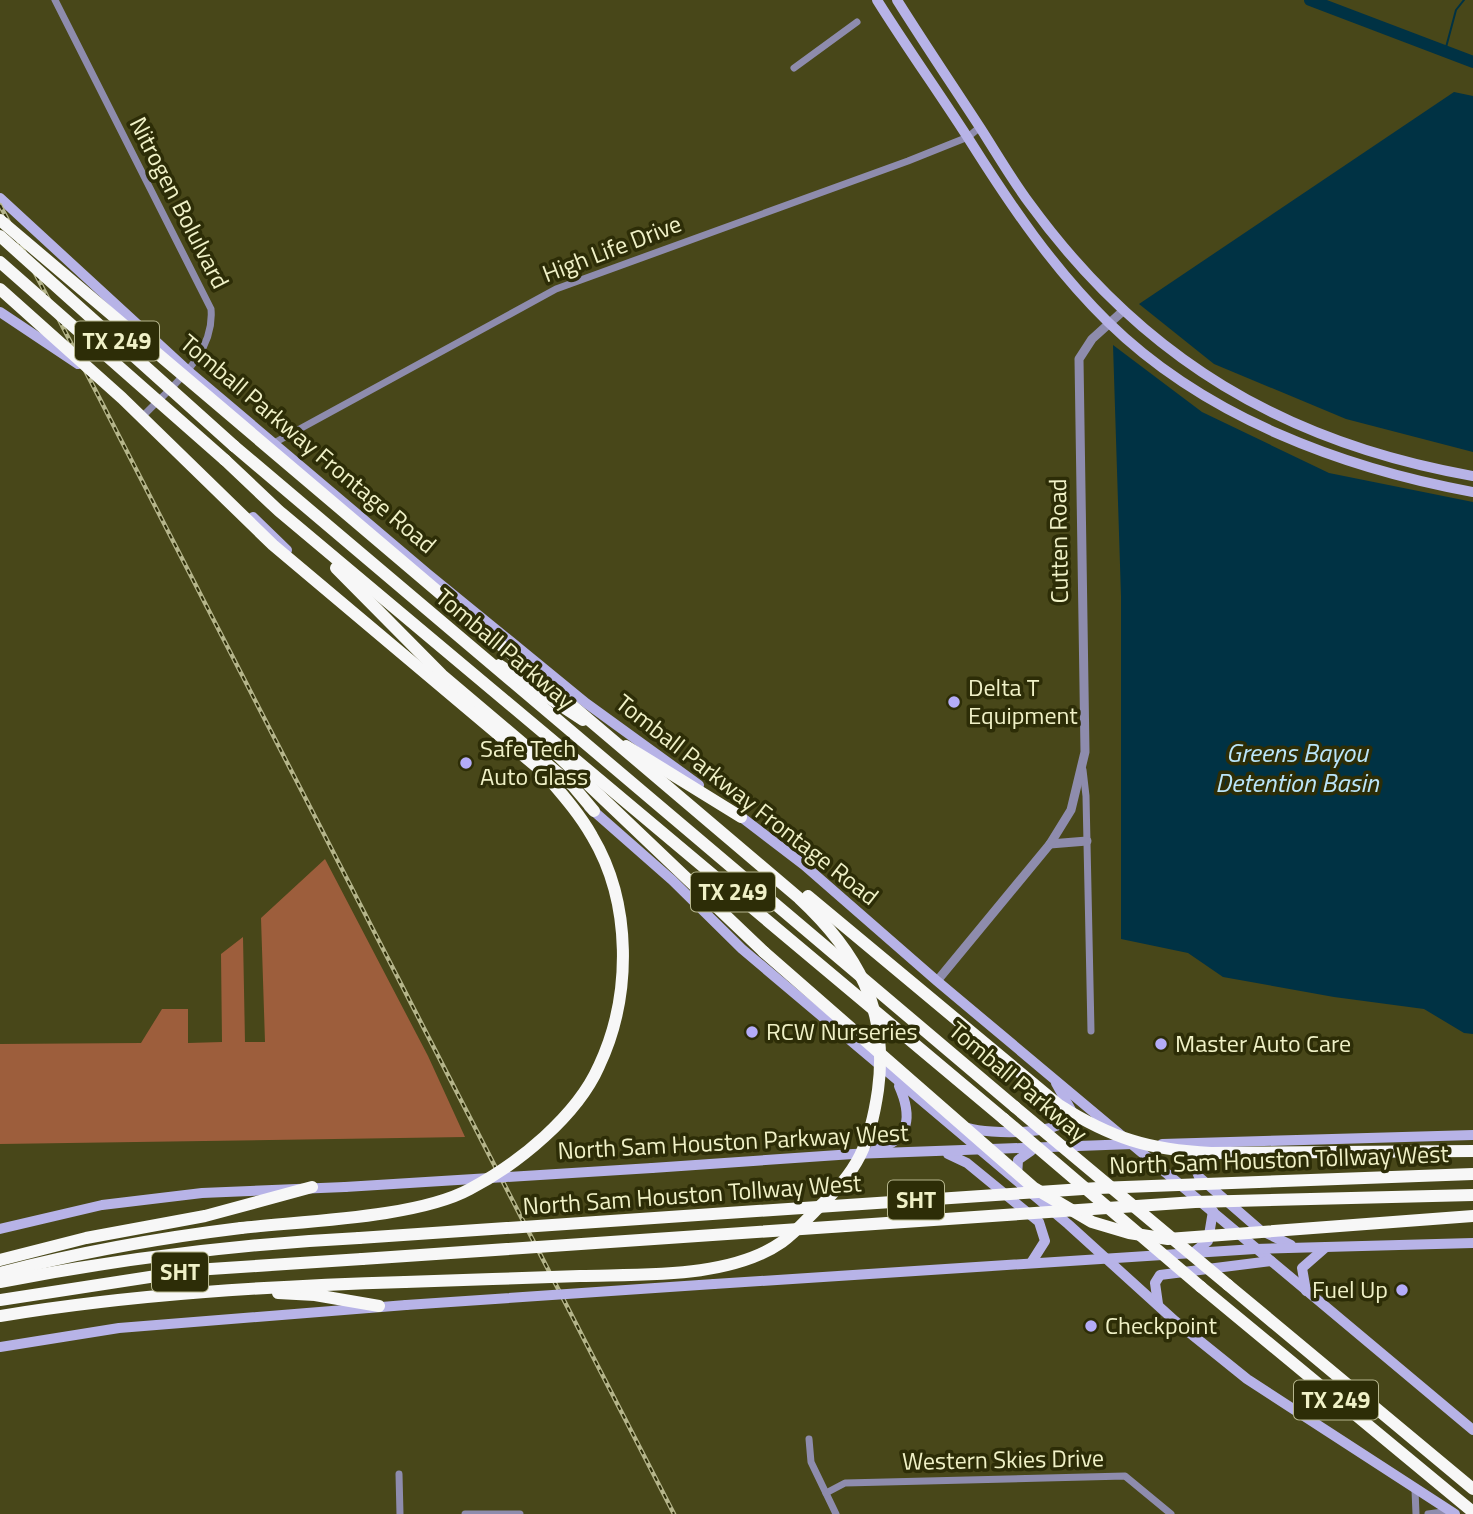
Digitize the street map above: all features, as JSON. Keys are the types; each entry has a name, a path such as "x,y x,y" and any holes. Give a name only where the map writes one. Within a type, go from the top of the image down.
{"highway":[{"path":"0,220 833,929 857,965 874,1007 879,1035 880,1076 865,1146 844,1184 781,1243 732,1264 681,1272 253,1286 72,1304 1,1316"},
{"name":"Tomball Parkway","path":"0,236 234,446 477,653 1473,1489"},
{"name":"Tomball Parkway","path":"0,262 279,511 1201,1287 1473,1512"},
{"path":"0,289 122,398 273,545 544,773 569,801 593,837 612,880 622,934 622,977 615,1020 599,1068 567,1114 523,1156 469,1190 439,1201 402,1209 111,1247 0,1273"},
{"path":"279,511 442,675 573,786 594,811"},
{"path":"477,653 513,672 567,710 741,817"},
{"path":"463,666 764,952 1034,1188 1092,1222 1129,1233 1168,1238 1473,1216"},
{"path":"584,717 604,728 653,766 1059,1105 1095,1128 1125,1141 1171,1151 1473,1151"},
{"name":"North Sam Houston Tollway West","path":"0,1282 104,1262 281,1242 1098,1188 1473,1174"},
{"path":"0,1260 86,1238 205,1216 312,1187"},
{"name":"North Sam Houston Tollway West","path":"0,1300 195,1270 1182,1203 1473,1195"},
{"path":"1,1316 253,1292 314,1295 379,1306"}],"main road":[{"path":"877,0 1014,212 1065,276 1110,324 1202,393 1315,450 1427,484 1473,492"},
{"path":"897,0 1030,205 1073,259 1123,311 1203,374 1280,416 1370,454 1473,477"},
{"path":"894,28 908,19"},
{"name":"Tomball Parkway Frontage Road","path":"0,198 187,370 274,443 586,703 804,865 937,981 1473,1430"},
{"path":"0,312 145,414 286,549 594,811 672,880 742,949 1158,1306 1247,1379 1452,1512"},
{"path":"930,1110 980,1132 1051,1130 1070,1119 1072,1112 1048,1073"},
{"path":"853,1154 888,1146 900,1138 909,1117 898,1083"},
{"name":"North Sam Houston Parkway West","path":"0,1229 102,1205 202,1193 345,1187 853,1154 1473,1135"},
{"path":"1214,1142 1203,1147 1197,1155 1195,1167 1199,1177 1260,1230 1296,1247"},
{"path":"1024,1189 1016,1175 1018,1160 1025,1154 1042,1148"},
{"path":"940,1152 967,1163 1039,1222 1045,1241 1031,1263"},
{"path":"1193,1253 1208,1241 1213,1211"},
{"path":"0,1348 119,1328 379,1306 1255,1249 1473,1243"},
{"path":"1307,1291 1302,1268 1311,1256 1327,1246"},
{"path":"1158,1306 1155,1283 1160,1276 1271,1261"}],"street":[{"name":"Nitrogen Bolulvard","path":"55,0 211,309 208,343 187,370 145,414"},
{"path":"794,68 857,22"},
{"name":"High Life Drive","path":"274,443 556,289 968,137 980,127"},
{"name":"Cutten Road","path":"937,981 1051,844 1071,810 1085,752 1079,359 1092,339 1123,311"},
{"name":"Cutten Road","path":"1082,769 1087,796 1091,1031"},
{"path":"1051,844 1087,841"},
{"path":"809,1439 811,1462 836,1514"},
{"path":"399,1474 400,1514"},
{"name":"Western Skies Drive","path":"826,1493 845,1483 1125,1476 1171,1514"},
{"path":"1415,1490 1416,1514"},
{"path":"1428,1514 1452,1512"},
{"path":"466,1514 520,1514"}],"shaded area":[{"path":"325,859 428,1056 465,1137 0,1144 0,1044 141,1043 162,1009 188,1009 188,1043 222,1042 221,954 243,937 245,1042 265,1042 261,918"}],"water":[{"path":"1454,92 1473,96 1473,452 1346,419 1214,364 1139,304"},
{"name":"Greens Bayou Detention Basin","path":"1113,345 1202,412 1329,473 1473,502 1473,1034 1464,1033 1424,1009 1334,997 1223,977 1188,953 1121,939 1121,596"}],"waterway":[{"path":"1310,0 1473,62"},
{"path":"1445,51 1456,10 1464,0"}],"railway":[{"path":"0,205 674,1514"}],"place":[{"name":"Delta T Equipment","path":"954,702"},
{"name":"Safe Tech Auto Glass","path":"466,763"},
{"name":"RCW Nurseries","path":"752,1032"},
{"name":"Master Auto Care","path":"1161,1044"},
{"name":"Fuel Up","path":"1402,1290"},
{"name":"Checkpoint","path":"1091,1326"}]}
